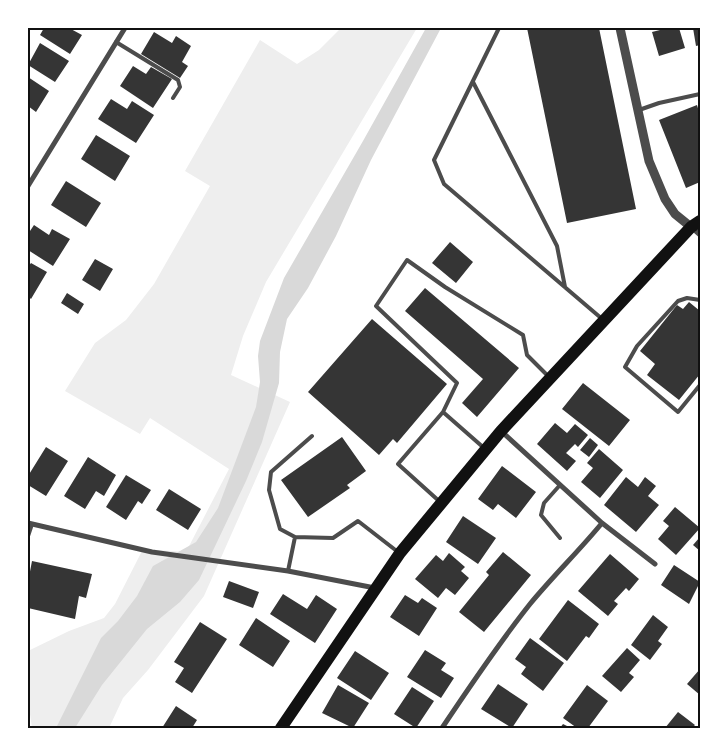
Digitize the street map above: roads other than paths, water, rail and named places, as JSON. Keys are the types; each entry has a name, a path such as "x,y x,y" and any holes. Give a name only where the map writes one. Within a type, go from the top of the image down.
{"main road":[{"path":"281,728 400,553 501,431 696,224 700,216"}],"street":[{"path":"28,186 125,28"},
{"path":"620,28 649,161 662,192 676,214 696,224 700,235"},
{"path":"501,431 602,524 655,564"},
{"path":"30,523 152,552 222,564 288,572 375,588"},
{"path":"442,728 531,602 579,552 602,524"}],"lane":[{"path":"499,28 434,160 444,184 604,320"},
{"path":"116,42 178,80 180,87 173,98"},
{"path":"473,82 557,246 564,287"},
{"path":"639,110 658,103 700,94"},
{"path":"441,503 398,464 443,412 457,383 376,306 407,260 445,287 523,335 527,355 550,378"},
{"path":"700,300 687,298 678,301 637,346 625,367 678,412 700,385"},
{"path":"443,412 486,450"},
{"path":"312,436 271,472 269,490 280,529 294,537 333,538 358,521 400,553"},
{"path":"560,485 544,503 541,515 560,538"},
{"path":"28,536 30,523"},
{"path":"288,572 294,537"}]}
